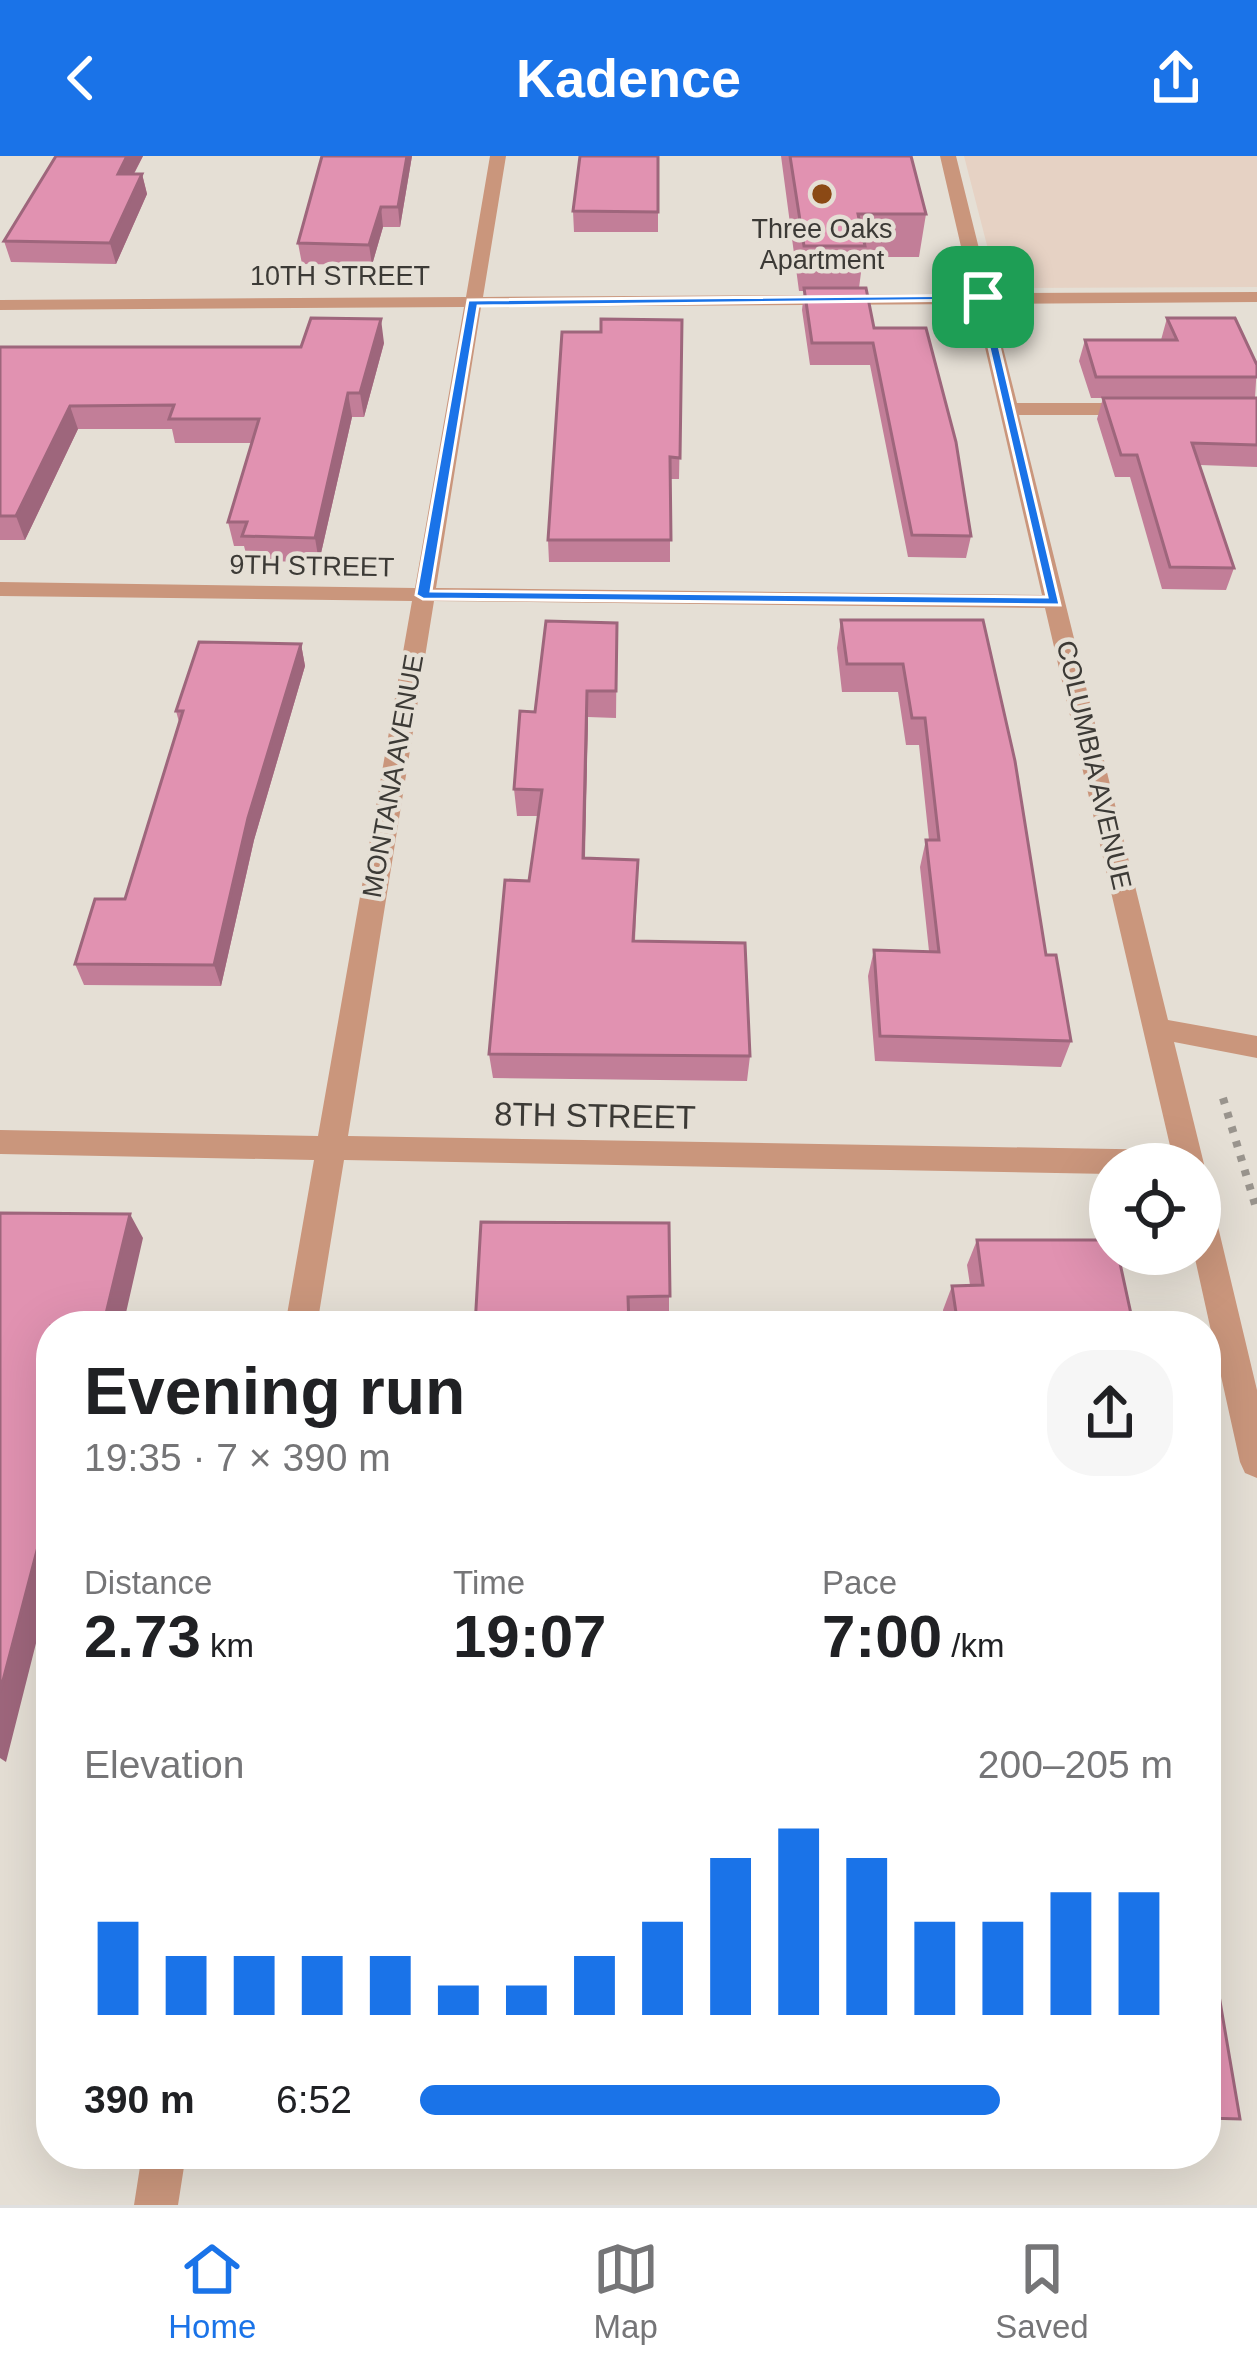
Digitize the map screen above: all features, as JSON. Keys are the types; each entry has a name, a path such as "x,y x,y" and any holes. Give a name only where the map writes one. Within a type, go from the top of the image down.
{"street":[{"name":"MONTANA AVENUE","path":"304,1311 498,156"},
{"name":"COLUMBIA AVENUE","path":"948,156 1183,1143"},
{"name":"10TH STREET","path":"0,305 1257,297"},
{"path":"1009,409 1168,409"},
{"name":"9TH STREET","path":"0,589 1055,602"},
{"path":"1156,1028 1257,1047"},
{"name":"8TH STREET","path":"0,1142 1089,1161"},
{"path":"1214,1275 1257,1462"},
{"path":"156,2205 162,2169"}],"path":[{"path":"1199,1035 1235,1126 1257,1211"}],"shaded area":[{"path":"964,156 1257,156 1257,287 998,288"}],"building":[{"path":"56,156 127,156 118,174 142,174 110,243 4,241"},
{"path":"322,156 407,156 398,207 381,207 369,245 298,243"},
{"path":"580,156 658,156 658,212 573,211"},
{"name":"Three Oaks Apartment","path":"790,156 911,156 926,214 858,214 865,246 804,246"},
{"path":"804,288 866,288 874,328 926,328 956,442 971,536 912,535 873,343 812,343"},
{"path":"311,318 381,319 360,393 348,393 315,538 242,536 247,522 228,522 259,419 169,419 174,405 70,406 16,516 0,516 0,347 301,347"},
{"path":"1167,318 1235,318 1257,365 1257,377 1096,377 1085,340 1177,340"},
{"path":"601,319 682,320 680,458 670,457 671,540 548,540 562,332 601,332"},
{"path":"1103,398 1257,398 1257,445 1192,443 1234,568 1170,567 1137,455 1121,455"},
{"path":"841,620 983,620 1015,761 1046,955 1056,955 1071,1041 880,1036 874,950 939,952 926,840 939,840 925,718 912,718 903,664 847,664"},
{"path":"546,621 617,623 616,691 587,691 583,858 638,860 633,941 745,943 750,1056 489,1054 505,880 529,881 542,790 514,789 520,711 535,712"},
{"path":"199,642 301,644 248,818 214,965 75,964 95,899 125,899 183,711 176,711"},
{"path":"0,1213 130,1214 107,1311 36,1311 36,1554 0,1692"},
{"path":"481,1222 669,1223 670,1296 628,1297 628,1311 476,1311"},
{"path":"977,1240 1089,1240 1089,1275 1123,1275 1130,1311 956,1311 952,1286 983,1285"},
{"path":"1221,2007 1240,2119 1221,2118"}],"place":[{"name":"Three Oaks Apartment","path":"822,194"}],"route":[{"path":"983,297 1055,602 423,595 472,302 983,297"}]}
